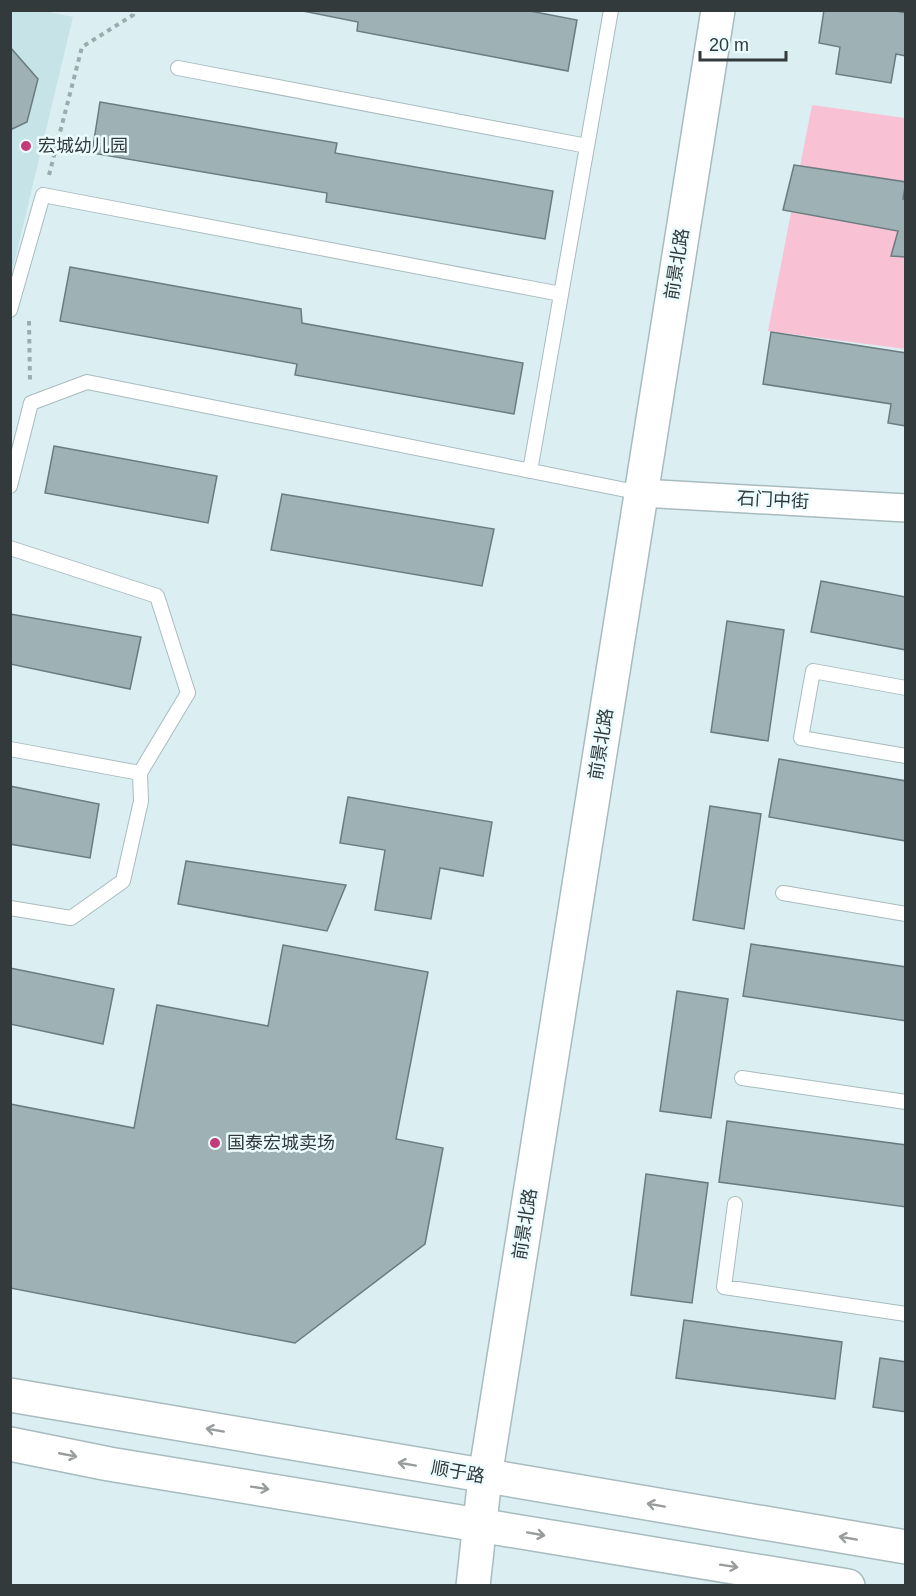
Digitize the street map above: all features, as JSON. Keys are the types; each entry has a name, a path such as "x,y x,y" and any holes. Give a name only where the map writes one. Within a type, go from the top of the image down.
{"main road":[{"name":"前景北路","path":"473,1586 485,1477 718,10"},
{"name":"顺于路","path":"10,1395 906,1547"},
{"path":"10,1444 109,1464 848,1586"}],"street":[{"name":"石门中街","path":"641,493 906,508"}],"lane":[{"path":"530,471 611,10"},
{"path":"178,68 587,146"},
{"path":"10,310 43,195 561,294"},
{"path":"10,486 31,403 87,382 641,493"},
{"path":"10,548 157,596 188,693 140,773 141,801 123,881 72,918 10,908"},
{"path":"906,688 813,671 801,738 906,756"},
{"path":"10,749 140,773"},
{"path":"783,893 906,914"},
{"path":"742,1078 906,1102"},
{"path":"735,1204 724,1287 906,1314"}],"shaded area":[{"name":"宏城幼儿园","path":"11,11 45,11 73,17 11,276"},
{"path":"812,105 905,118 905,349 768,331"}],"building":[{"path":"298,10 525,10 577,20 568,71 357,31 358,22"},
{"path":"824,10 890,10 906,13 906,56 896,54 891,83 836,74 840,47 819,43"},
{"path":"10,47 38,79 27,122 10,130"},
{"path":"100,102 337,143 335,153 553,191 545,239 326,202 327,193 92,153"},
{"path":"794,165 906,182 903,199 906,199 906,257 891,256 898,231 783,210"},
{"path":"70,267 301,309 302,323 523,363 514,414 295,375 297,364 60,321"},
{"path":"771,332 906,353 906,426 888,423 891,404 763,384"},
{"path":"54,446 217,476 208,523 45,493"},
{"path":"282,494 494,529 482,586 271,550"},
{"path":"821,581 906,597 906,650 811,632"},
{"path":"10,614 141,637 130,689 10,664"},
{"path":"727,621 784,630 768,741 711,732"},
{"path":"779,759 906,781 906,841 769,817"},
{"path":"10,786 99,804 90,858 10,844"},
{"path":"348,797 492,822 483,876 440,868 431,919 375,910 385,850 340,843"},
{"path":"710,806 761,814 744,929 693,920"},
{"path":"186,861 346,885 327,931 178,904"},
{"path":"751,944 906,967 906,1021 743,996"},
{"name":"国泰宏城卖场","path":"283,945 428,972 396,1139 443,1148 425,1244 295,1343 10,1288 10,1104 134,1128 157,1005 268,1026"},
{"path":"10,968 114,989 103,1044 10,1024"},
{"path":"677,991 728,999 711,1118 660,1111"},
{"path":"727,1121 906,1145 906,1207 719,1182"},
{"path":"646,1174 708,1183 692,1303 631,1295"},
{"path":"684,1320 842,1342 835,1399 676,1378"},
{"path":"880,1358 906,1362 906,1412 873,1407"}],"place":[{"name":"宏城幼儿园","path":"26,146"},
{"name":"国泰宏城卖场","path":"215,1143"}]}
